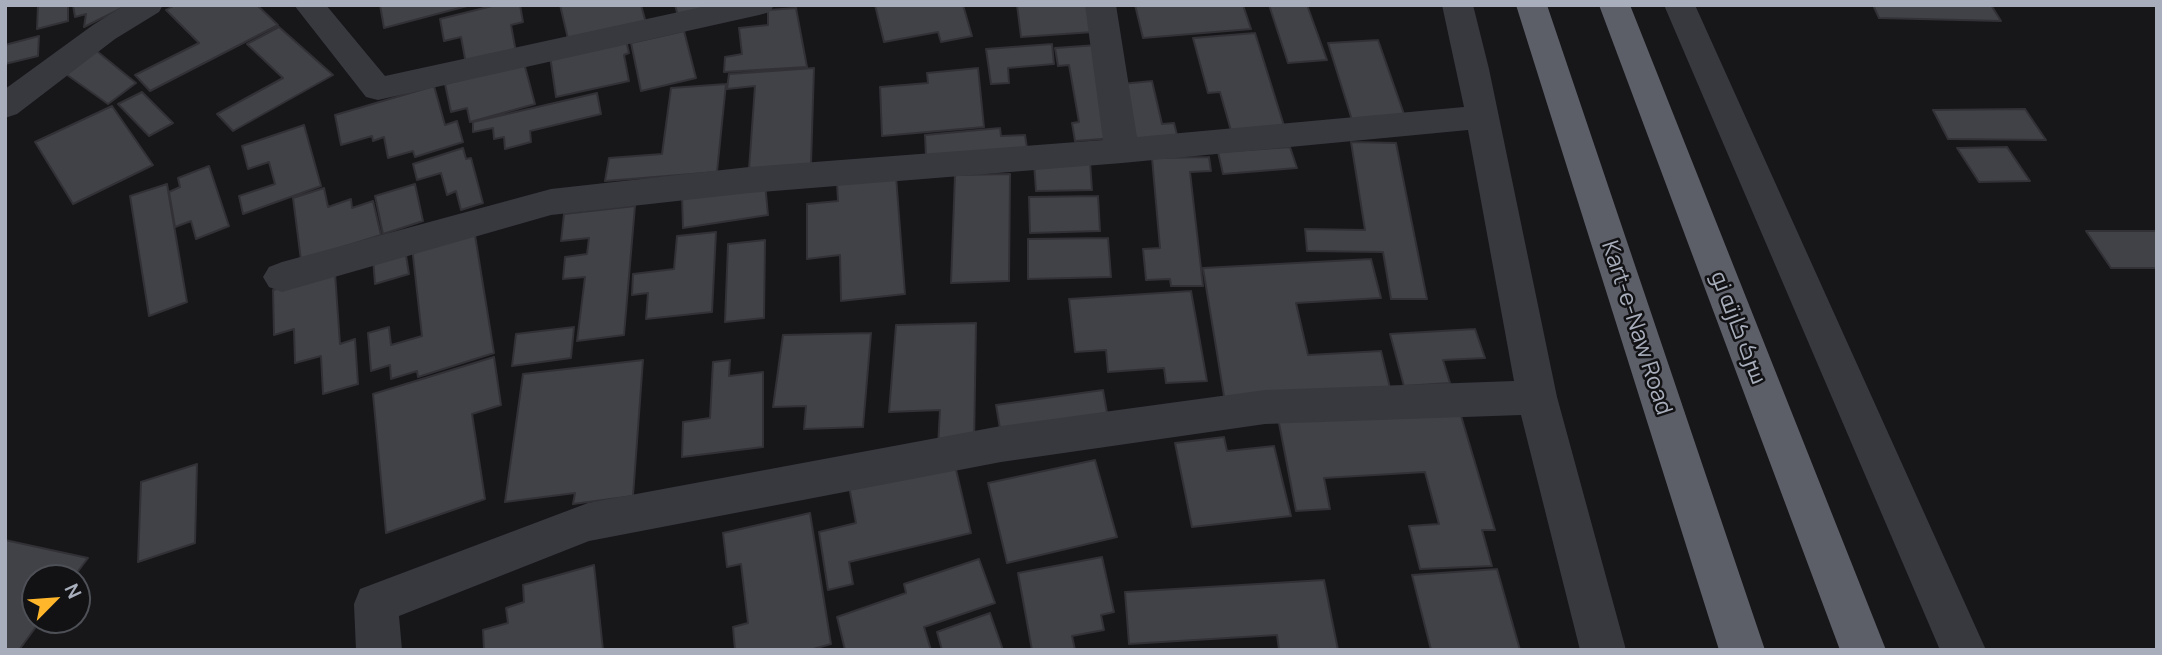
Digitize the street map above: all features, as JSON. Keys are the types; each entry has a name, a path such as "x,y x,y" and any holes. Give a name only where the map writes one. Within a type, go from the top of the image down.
{"highway":[{"name":"Kart-e-Naw Road","path":"1531,5 1742,650"},
{"name":"سرک کارته نو","path":"1614,5 1863,650"}],"street":[{"path":"5,106 104,32 148,5"},
{"path":"309,5 378,89 759,5"},
{"path":"1100,5 1122,150"},
{"path":"1457,5 1537,397 1602,650"},
{"path":"1679,5 1963,650"},
{"path":"282,277 551,202 749,180 1482,117"},
{"path":"379,650 376,604 588,522 1001,443 1265,407 1537,397"}],"building":[{"path":"38,5 68,5 68,21 37,29"},
{"path":"73,5 128,5 84,27 86,14 75,17"},
{"path":"175,5 257,5 278,25 150,91 135,75 199,43 166,10"},
{"path":"380,5 471,5 384,28"},
{"path":"496,5 520,5 523,22 511,25 516,52 466,64 461,37 444,41 440,19"},
{"path":"560,5 641,5 646,23 569,43"},
{"path":"675,5 720,5 678,16"},
{"path":"875,5 963,5 972,36 941,42 938,32 884,42"},
{"path":"1017,5 1088,5 1093,32 1021,37"},
{"path":"1135,5 1243,5 1251,29 1143,38"},
{"path":"1269,5 1307,5 1327,60 1288,63"},
{"path":"1873,5 1991,5 2001,21 1879,18"},
{"path":"796,8 807,67 724,72 725,57 742,54 739,28 768,25 768,10"},
{"path":"279,27 333,75 233,131 217,114 283,78 247,44"},
{"path":"684,31 696,78 641,91 631,43"},
{"path":"1255,33 1285,129 1232,134 1220,92 1208,93 1193,38"},
{"path":"39,36 38,56 5,64 5,45"},
{"path":"626,40 629,53 624,55 629,81 556,97 550,56"},
{"path":"1378,40 1405,117 1352,120 1328,43"},
{"path":"1052,44 1054,64 1008,68 1009,83 991,84 986,49"},
{"path":"1097,45 1115,138 1075,141 1072,123 1079,122 1069,65 1058,66 1055,48"},
{"path":"93,48 136,83 108,104 63,72"},
{"path":"524,63 535,104 470,122 467,108 451,112 445,84"},
{"path":"814,68 811,164 749,169 755,86 727,89 729,74"},
{"path":"978,68 984,127 882,136 880,87 928,83 927,73"},
{"path":"1152,81 1162,124 1174,123 1178,139 1134,143 1122,84"},
{"path":"726,84 717,172 605,181 609,158 662,154 671,88"},
{"path":"434,86 445,125 457,121 463,142 415,157 413,151 388,158 384,137 373,141 372,136 341,145 335,115"},
{"path":"142,92 173,123 149,136 118,104"},
{"path":"597,93 601,114 530,131 531,142 505,149 504,137 494,139 493,128 473,132 473,122"},
{"path":"112,106 153,165 73,204 35,142"},
{"path":"2025,109 2046,140 1948,139 1933,110"},
{"path":"304,125 321,186 243,214 239,196 275,184 269,162 248,169 242,146"},
{"path":"1000,128 1001,136 1025,135 1027,148 926,157 925,135"},
{"path":"1351,142 1396,143 1427,299 1391,299 1383,252 1307,251 1305,229 1365,230"},
{"path":"1290,147 1297,168 1223,174 1218,152"},
{"path":"2007,147 2030,181 1979,182 1957,148"},
{"path":"463,148 466,159 471,158 483,203 461,210 456,191 447,195 441,173 417,180 413,164"},
{"path":"1209,157 1211,171 1190,172 1203,286 1171,286 1170,279 1146,280 1143,249 1160,248 1152,158"},
{"path":"1090,162 1092,190 1036,191 1034,163"},
{"path":"209,166 229,226 196,239 191,221 175,227 169,192 180,187 178,178"},
{"path":"1010,174 1009,281 951,283 955,175"},
{"path":"896,176 905,294 841,301 840,255 807,259 807,204 838,201 837,183"},
{"path":"765,183 768,215 683,228 682,195"},
{"path":"167,184 187,302 149,316 130,196"},
{"path":"415,184 423,221 383,234 375,196"},
{"path":"324,188 328,207 351,199 352,208 373,201 381,235 301,260 293,198"},
{"path":"1098,196 1100,231 1030,233 1029,197"},
{"path":"635,206 624,335 577,341 585,277 563,279 565,257 587,254 589,238 561,241 564,214"},
{"path":"474,229 494,353 418,377 417,371 391,379 390,365 371,371 368,333 389,327 391,345 422,336 412,247"},
{"path":"2086,231 2157,231 2157,268 2111,268"},
{"path":"716,232 712,312 646,319 648,293 632,295 633,274 674,269 677,236"},
{"path":"1108,238 1111,277 1028,279 1028,239"},
{"path":"765,240 764,318 725,322 728,244"},
{"path":"405,249 409,274 375,284 373,258"},
{"path":"1371,259 1381,298 1296,303 1308,355 1381,351 1391,392 1225,402 1203,268"},
{"path":"335,273 340,344 355,339 358,384 323,394 321,356 295,363 294,329 274,335 273,290"},
{"path":"1191,291 1207,381 1166,383 1164,368 1108,372 1106,350 1075,352 1069,299"},
{"path":"976,323 974,446 938,447 940,410 889,412 896,325"},
{"path":"574,327 571,358 512,366 516,334"},
{"path":"1475,329 1485,358 1443,360 1450,383 1404,386 1390,334"},
{"path":"871,333 863,427 804,429 806,406 773,407 783,335"},
{"path":"494,357 501,405 472,414 485,499 386,533 373,394"},
{"path":"643,360 633,496 573,504 575,493 505,502 523,374"},
{"path":"730,360 729,376 763,372 763,447 682,457 683,422 710,418 713,362"},
{"path":"1103,390 1109,424 1002,440 996,405"},
{"path":"1459,409 1495,530 1482,530 1492,566 1420,569 1409,526 1439,524 1425,472 1324,478 1330,509 1296,511 1278,418"},
{"path":"1224,437 1227,451 1274,446 1291,516 1192,527 1175,443"},
{"path":"953,457 971,533 849,562 853,584 828,590 819,532 856,523 848,481"},
{"path":"1095,460 1117,537 1007,563 988,483"},
{"path":"197,464 195,543 138,562 141,482"},
{"path":"810,513 831,644 810,650 735,650 733,627 748,623 741,564 727,567 723,533"},
{"path":"5,540 88,558 84,564 21,564 21,634 31,634 19,650 5,650"},
{"path":"1102,557 1114,612 1101,615 1104,630 1072,636 1075,650 1032,650 1018,573"},
{"path":"979,559 995,603 924,627 931,650 845,650 837,617 906,593 904,584"},
{"path":"594,565 603,650 484,650 483,630 508,623 506,608 524,602 523,585"},
{"path":"1497,569 1520,650 1431,650 1412,575"},
{"path":"1324,580 1338,650 1279,650 1277,635 1129,644 1125,592"},
{"path":"990,613 1003,650 942,650 937,632"}]}
